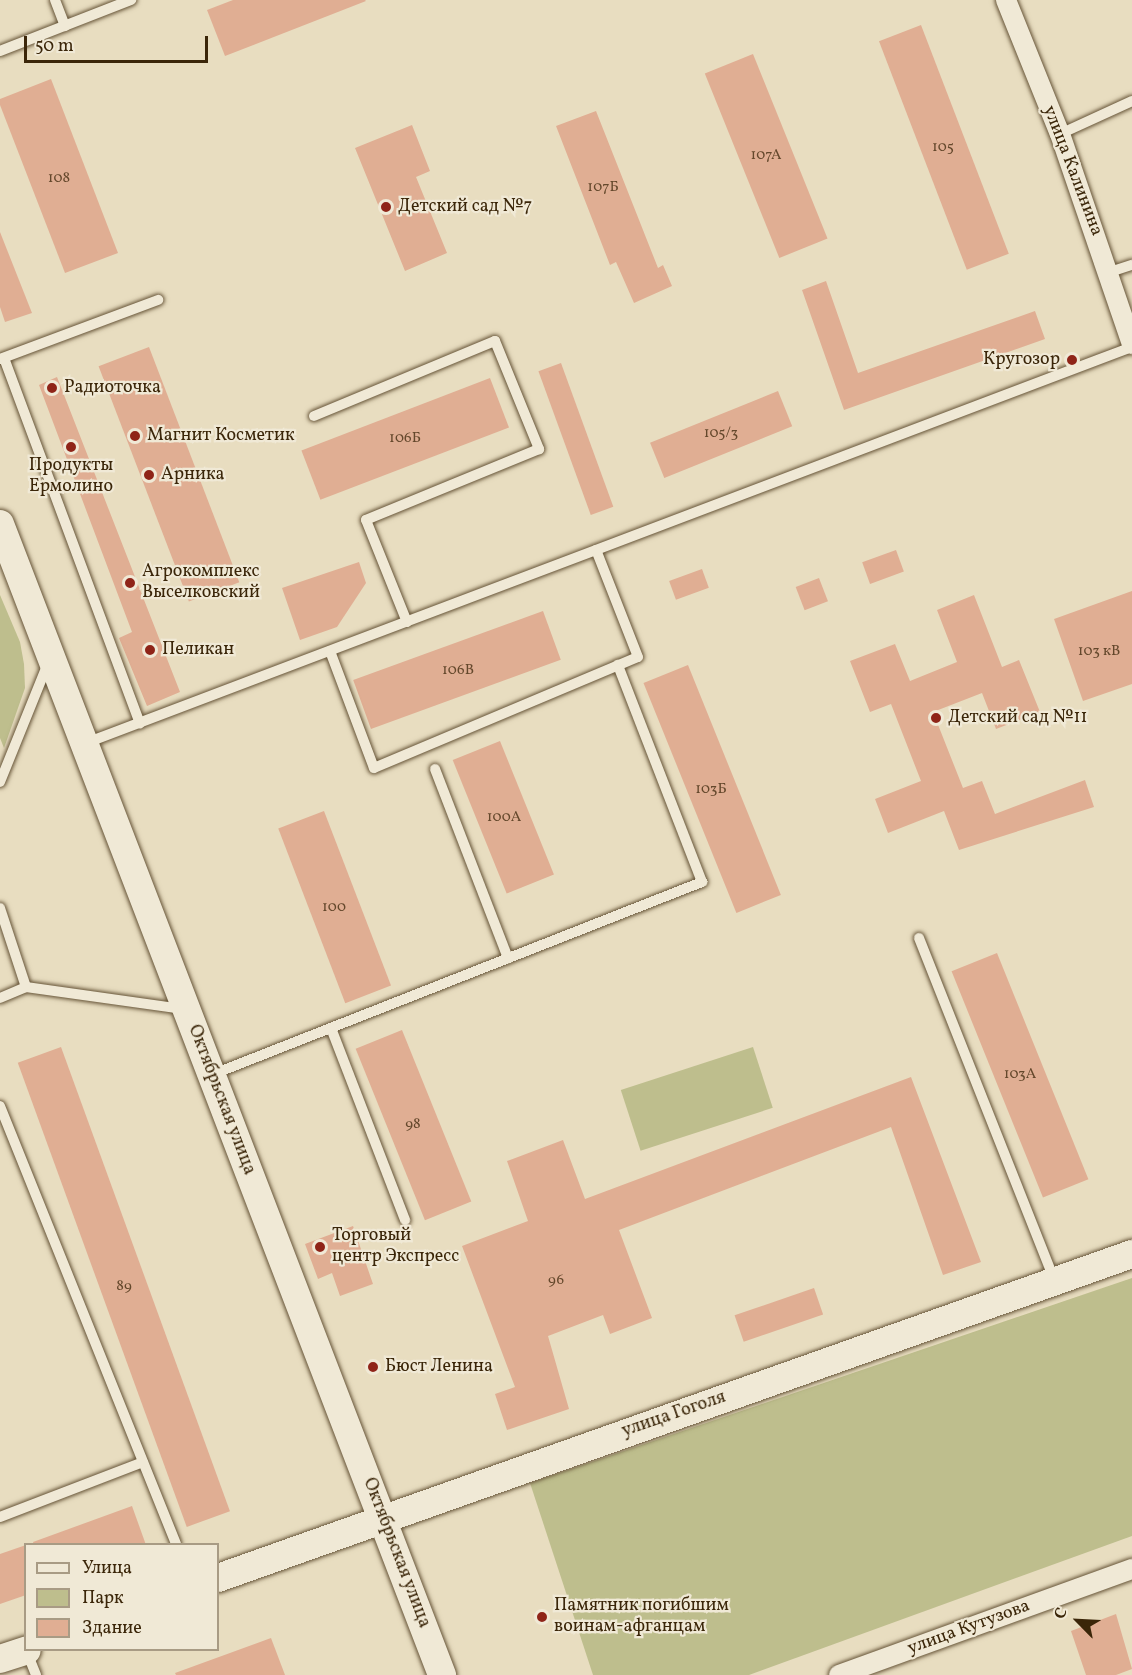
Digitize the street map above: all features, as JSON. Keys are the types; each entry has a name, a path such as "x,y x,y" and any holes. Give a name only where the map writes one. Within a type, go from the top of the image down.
{"main road":[{"name":"Октябрьская улица","path":"0,524 442,1675"},
{"name":"улица Гоголя","path":"219,1578 383,1517 1132,1254"},
{"path":"0,1659 24,1651"}],"street":[{"name":"улица Калинина","path":"1005,0 1059,134 1110,272 1132,346"},
{"name":"улица Кутузова","path":"839,1675 1132,1569"}],"lane":[{"path":"55,0 64,26"},
{"path":"0,51 131,0"},
{"path":"1059,134 1132,101"},
{"path":"1110,272 1132,265"},
{"path":"140,723 2,359 158,300"},
{"path":"314,416 495,341 539,449 366,520 407,621"},
{"path":"83,744 1132,346"},
{"path":"330,651 374,768 638,657 596,550"},
{"path":"0,782 50,657"},
{"path":"211,1075 702,882 618,665"},
{"path":"435,770 508,958"},
{"path":"0,908 26,987"},
{"path":"919,938 1055,1281"},
{"path":"0,998 26,987 186,1010"},
{"path":"331,1028 405,1220"},
{"path":"0,1106 175,1543"},
{"path":"0,1516 143,1462"},
{"path":"26,1651 36,1675"}],"green space":[{"path":"0,595 20,642 25,688 4,748 0,738"},
{"path":"753,1047 773,1108 641,1151 621,1090"},
{"path":"1132,1278 1132,1536 749,1675 593,1675 530,1483"}],"building":[{"path":"233,0 366,1 225,56 207,10"},
{"path":"921,25 1009,254 967,270 879,41"},
{"path":"753,54 828,239 779,258 705,73"},
{"path":"51,79 118,253 65,273 0,105 0,99"},
{"path":"596,111 658,268 663,265 672,286 634,303 616,262 610,265 556,126"},
{"path":"412,125 430,171 416,177 447,253 405,271 355,148"},
{"path":"0,232 32,313 5,322 0,307"},
{"path":"826,281 858,373 1035,311 1045,339 844,410 802,290"},
{"path":"149,347 239,582 189,602 99,366"},
{"path":"561,363 613,507 591,515 538,371"},
{"path":"57,377 180,692 147,706 119,638 132,632 39,385"},
{"path":"490,378 509,427 320,500 301,450"},
{"path":"778,391 792,426 664,478 650,443"},
{"path":"896,550 904,572 870,584 862,562"},
{"path":"359,562 366,583 337,627 300,640 282,588"},
{"path":"702,569 709,588 676,600 669,581"},
{"path":"819,578 828,601 805,610 796,587"},
{"path":"1132,591 1132,684 1083,701 1054,619"},
{"name":"Детский сад №11","path":"974,595 1002,667 1019,660 1040,712 996,729 982,693 933,712 963,788 982,781 995,814 1085,780 1094,807 959,850 944,811 888,833 875,799 921,781 891,704 870,712 850,661 895,644 910,681 957,662 937,610"},
{"path":"543,611 561,660 371,729 353,680"},
{"path":"688,665 781,895 736,913 643,683"},
{"path":"500,741 554,875 507,894 453,760"},
{"path":"324,811 391,986 345,1003 278,829"},
{"path":"997,953 1088,1179 1043,1198 952,971"},
{"path":"402,1030 471,1202 425,1220 356,1049"},
{"path":"61,1047 230,1511 187,1527 18,1063"},
{"path":"911,1077 981,1262 943,1275 891,1127 619,1230 652,1318 610,1334 603,1315 548,1336 569,1409 507,1430 495,1394 515,1387 462,1246 528,1221 507,1161 563,1140 585,1199"},
{"path":"353,1226 373,1284 340,1296 332,1273 318,1279 305,1244"},
{"path":"814,1288 823,1314 744,1342 735,1315"},
{"path":"132,1506 145,1543 33,1543"},
{"path":"24,1546 24,1596 0,1604 0,1554"},
{"path":"1116,1614 1132,1669 1116,1675 1086,1675 1071,1631"},
{"path":"271,1638 285,1675 176,1675 175,1673"}],"place":[{"name":"Детский сад №7","path":"386,207"},
{"name":"Кругозор","path":"1072,360"},
{"name":"Радиоточка","path":"52,388"},
{"name":"Магнит Косметик","path":"135,436"},
{"name":"Продукты Ермолино","path":"71,447"},
{"name":"Арника","path":"149,475"},
{"name":"Агрокомплекс Выселковский","path":"130,583"},
{"name":"Пеликан","path":"150,650"},
{"name":"Детский сад №11","path":"936,718"},
{"name":"Торговый центр Экспресс","path":"320,1247"},
{"name":"Бюст Ленина","path":"373,1367"},
{"name":"Памятник погибшим воинам-афганцам","path":"542,1617"}]}
